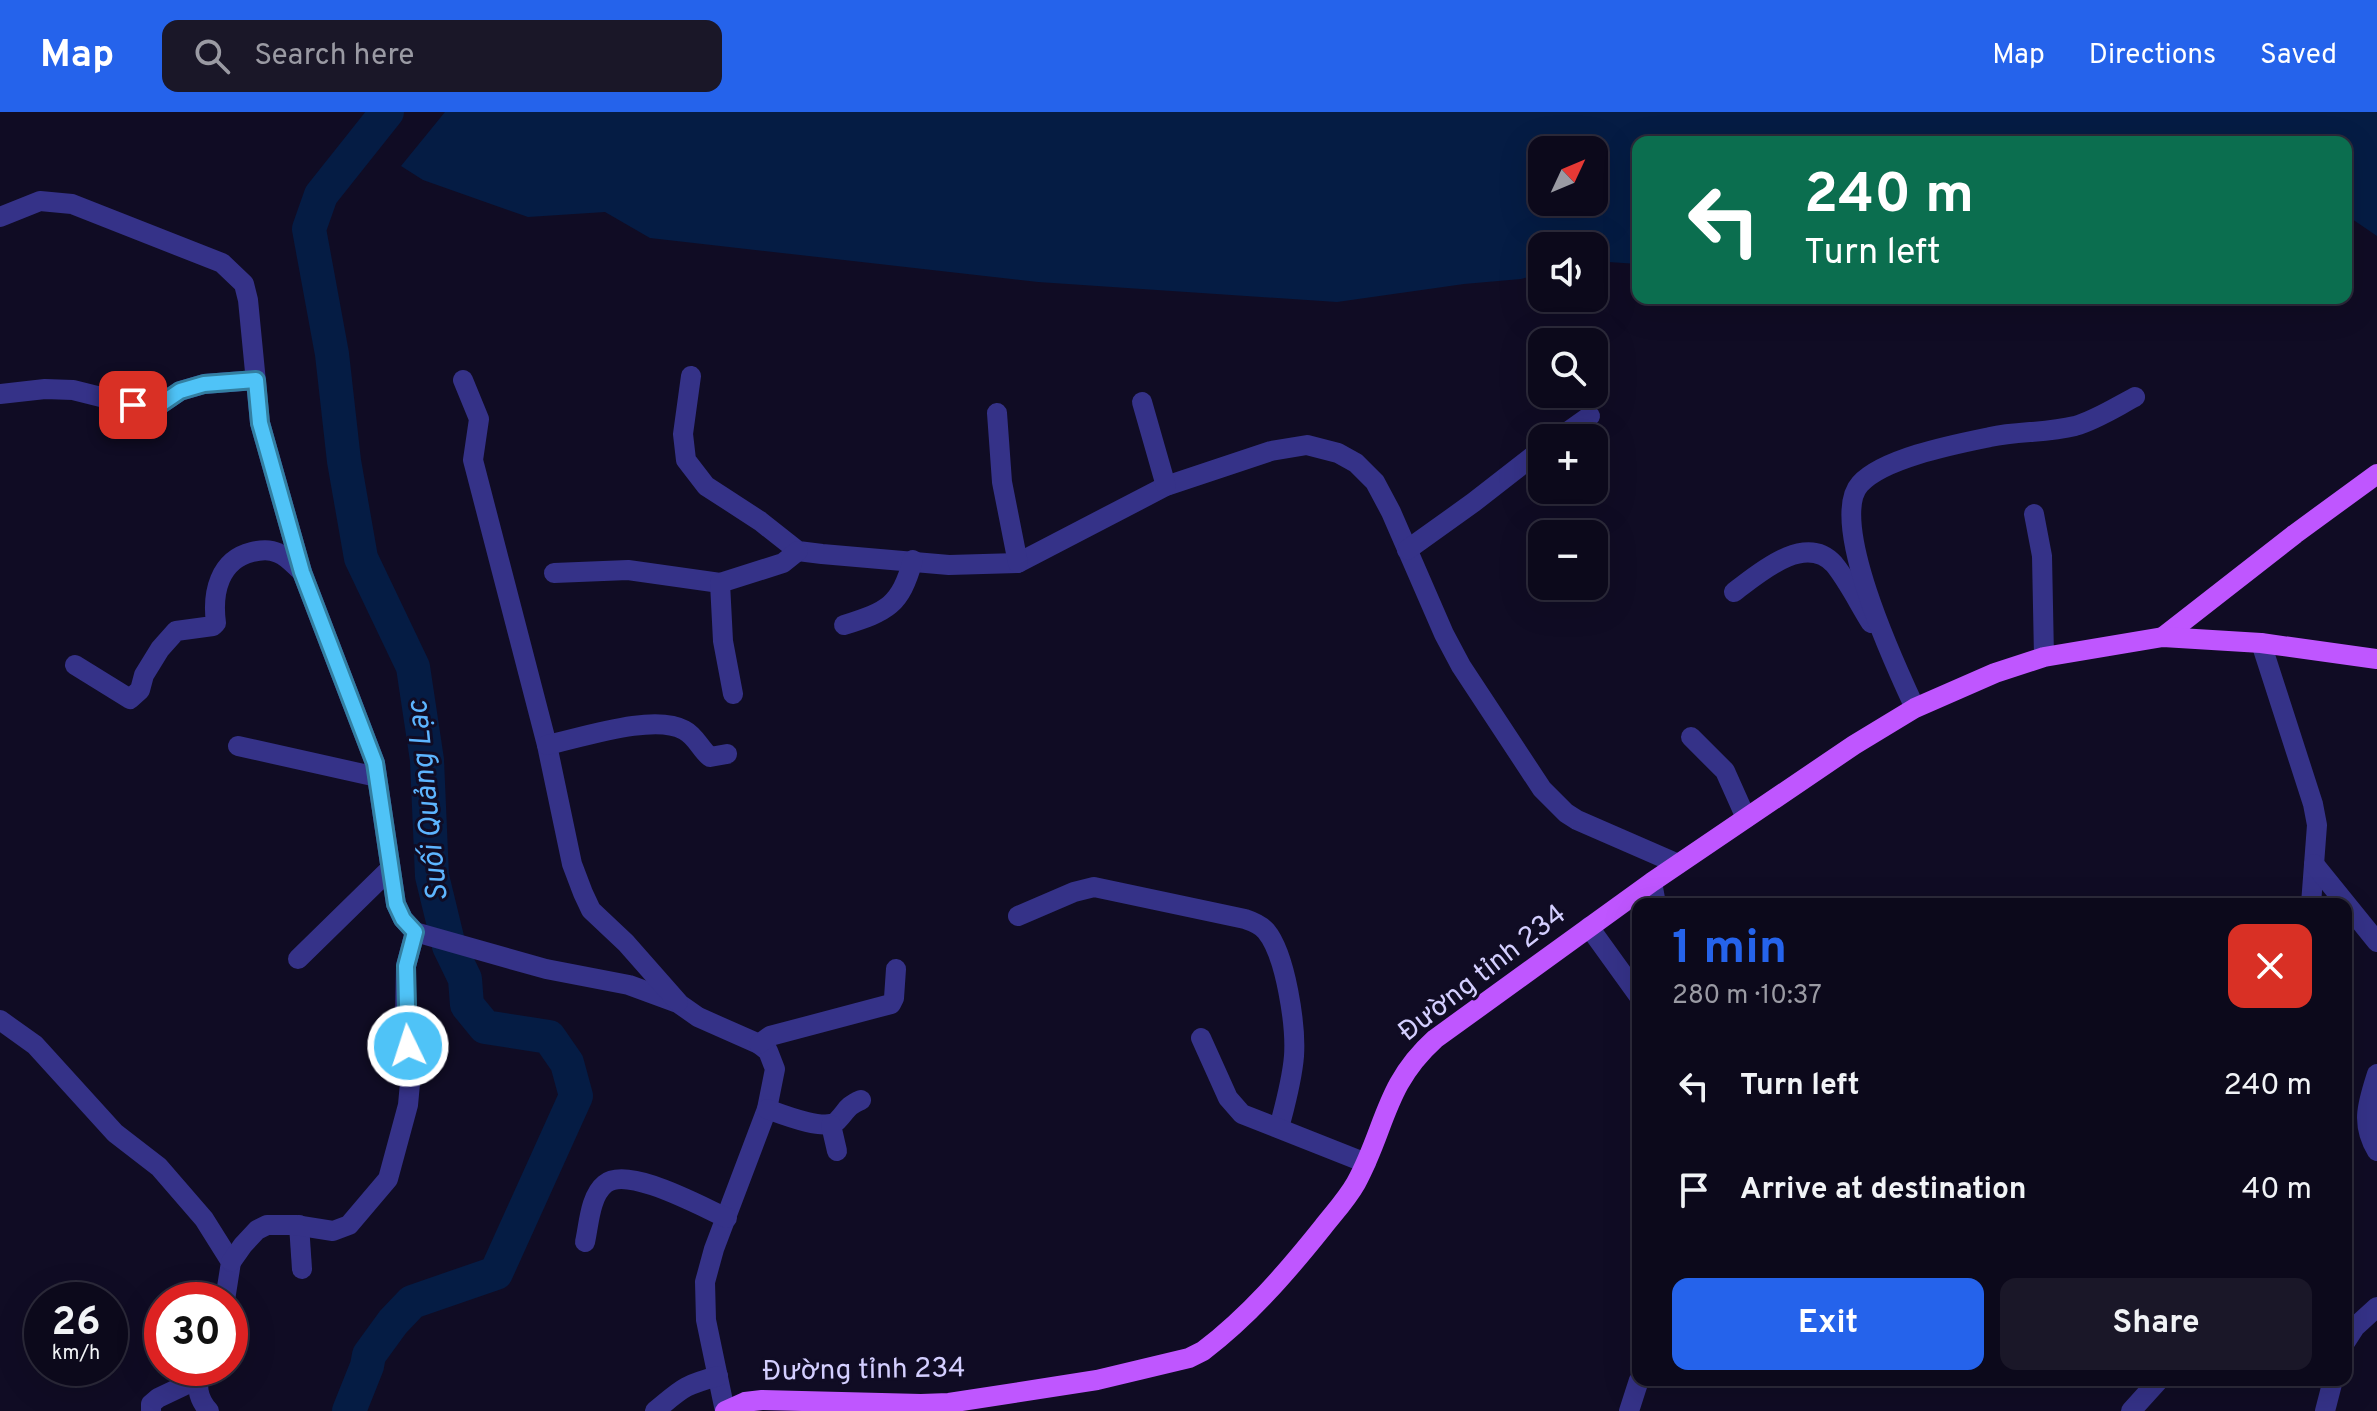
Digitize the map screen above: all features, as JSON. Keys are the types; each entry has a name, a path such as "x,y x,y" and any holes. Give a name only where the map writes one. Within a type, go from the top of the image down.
{"main road":[{"path":"2163,637 2377,474"},
{"name":"Đường tỉnh 234","path":"725,1411 745,1402 762,1400 949,1403 1097,1380 1189,1358 1216,1341 1273,1287 1333,1215 1354,1186 1392,1095 1421,1051 1470,1011 1652,882 1915,708 1995,673 2044,657 2163,637 2261,643 2377,659"}],"street":[{"path":"0,217 40,201 72,204 222,263 244,284 260,423 302,572 375,763 396,904 403,919 420,934 546,969 629,985 678,1003 716,1027 759,1044 768,1051 775,1069 767,1109 709,1266 704,1301 725,1411"},
{"path":"691,376 683,434 686,460 706,486 760,521 798,551 949,565 1018,563 1166,486 1271,451 1307,445 1338,453 1356,463 1375,482 1461,666 1542,789 1577,820 1678,864"},
{"path":"0,394 45,389 73,390 133,405 158,406 180,391 204,384 256,380"},
{"path":"463,380 479,419 473,460 547,745 572,864 591,910 626,943 678,1003"},
{"path":"1886,647 1850,533 1851,504 1858,485 1875,472 1900,460 1993,436 2075,426 2135,397"},
{"path":"1142,402 1166,486"},
{"path":"997,413 1002,482 1018,563"},
{"path":"1579,424 1590,416"},
{"path":"1407,550 1528,460"},
{"path":"2034,514 2042,556 2044,657"},
{"path":"75,665 130,699 140,690 144,675 176,631 216,623 214,605 218,581 235,558 269,550 280,553 302,572"},
{"path":"554,573 628,570 720,583 783,563 798,551"},
{"path":"1734,592 1783,559 1808,553 1820,554 1835,566 1886,647 1915,708"},
{"path":"844,625 891,606 905,587 913,560"},
{"path":"720,583 723,641 733,694"},
{"path":"2261,643 2313,804 2317,825 2311,898"},
{"path":"547,745 645,725 665,725 684,729 710,757 727,754"},
{"path":"1691,737 1725,771 1746,818"},
{"path":"238,746 377,777"},
{"path":"2314,864 2341,898"},
{"path":"298,959 390,869"},
{"path":"1652,882 1655,898"},
{"path":"1018,916 1074,892 1094,887 1245,919 1260,925 1275,946 1291,1007 1294,1054 1279,1128"},
{"path":"2352,911 2377,942"},
{"path":"1589,927 1632,987"},
{"path":"228,1282 231,1262 257,1230 267,1225 299,1225 333,1231 349,1225 388,1179 408,1105 411,1072 405,1019 406,966 420,934"},
{"path":"759,1044 770,1036 891,1004 896,986 896,969"},
{"path":"0,1020 35,1045 115,1133 159,1167 204,1219 231,1262"},
{"path":"1201,1038 1216,1075 1242,1114 1366,1163"},
{"path":"2377,1074 2366,1112 2368,1130 2377,1151"},
{"path":"767,1109 816,1124 831,1125 838,1121 846,1106 861,1100"},
{"path":"831,1125 837,1151"},
{"path":"585,1242 594,1201 604,1184 618,1177 638,1180 727,1218"},
{"path":"299,1225 302,1269"},
{"path":"2352,1332 2377,1307"},
{"path":"655,1411 677,1390 718,1376"},
{"path":"151,1411 151,1404 178,1386"},
{"path":"199,1386 200,1401 209,1411"},
{"path":"1629,1411 1637,1386"},
{"path":"2131,1411 2154,1386"},
{"path":"2325,1411 2331,1386"}],"water":[{"path":"445,112 2377,112 2377,236 2352,219 2352,136 1632,136 1632,264 1608,262 1608,232 1528,232 1528,277 1337,302 1038,282 650,238 605,212 528,217 423,180 401,166"}],"waterway":[{"name":"Suối Quảng Lạc","path":"349,1411 369,1355 412,1302 496,1273 576,1096 567,1063 549,1037 485,1027 467,1005 465,979 449,946 432,876 427,760 413,667 361,558 344,461 332,354 309,229 321,195 387,112"}],"route":[{"path":"133,405 158,406 180,391 204,384 256,380 260,423 302,572 375,763 396,904 403,919 415,932 406,966 408,1046"}]}
